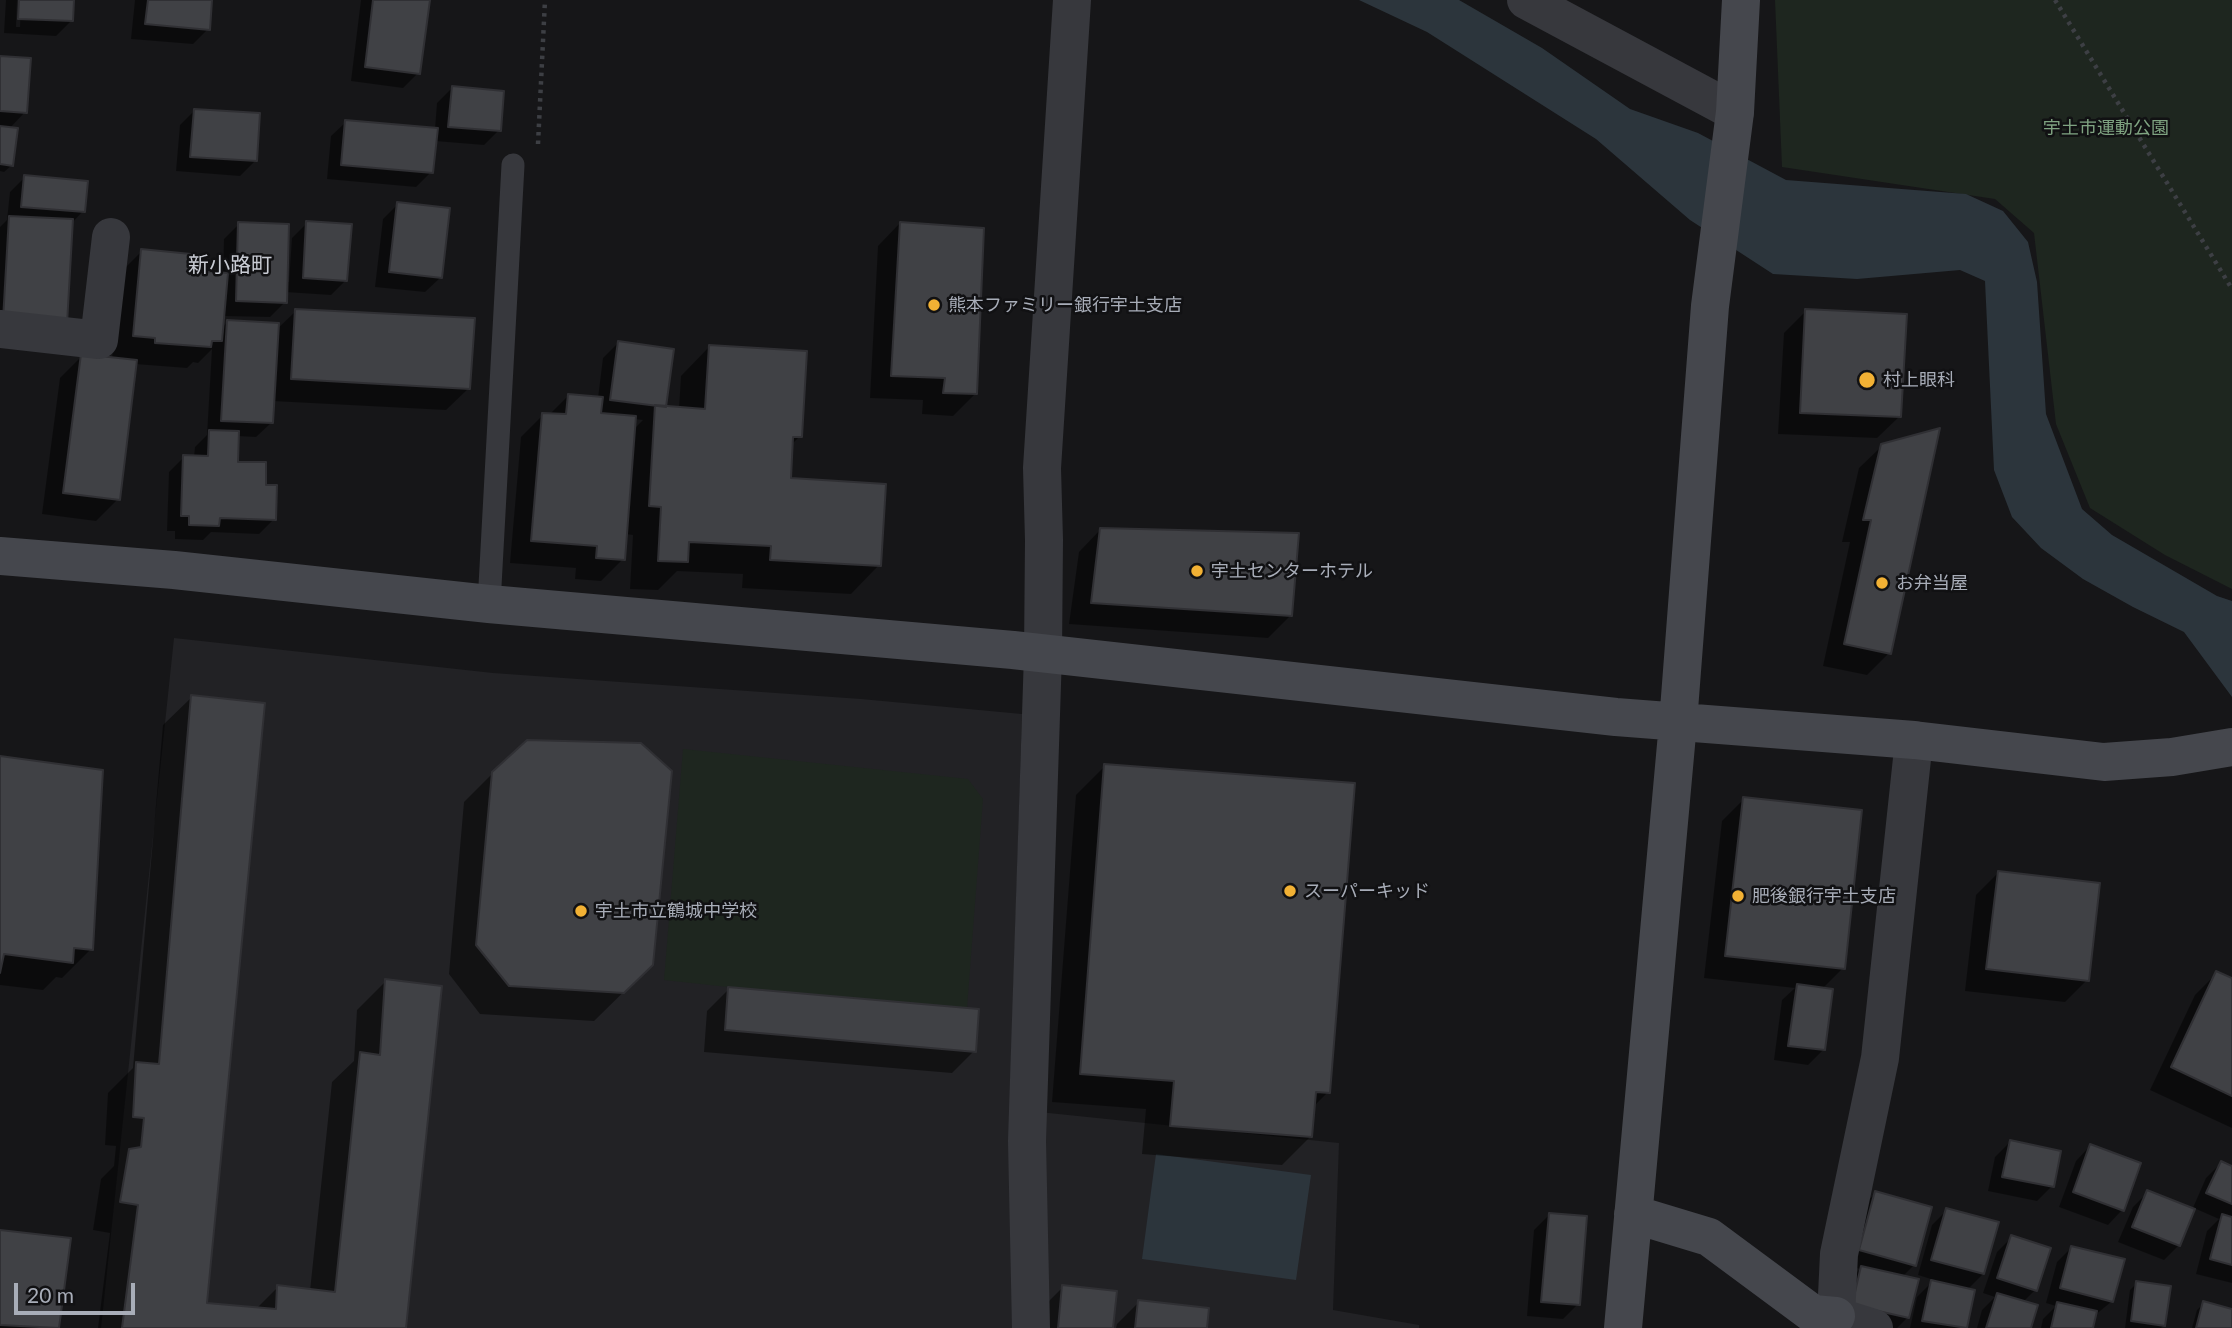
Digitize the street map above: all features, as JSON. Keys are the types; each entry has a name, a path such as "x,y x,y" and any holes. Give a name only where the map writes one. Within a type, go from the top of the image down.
{"street":[{"path":"1031,1328 1027,1141 1043,654 1042,468 1072,0"},
{"path":"1526,0 1735,112"},
{"path":"1623,1328 1678,723 1710,306 1735,112 1741,0"},
{"path":"0,330 99,340 111,237"},
{"path":"0,556 174,570 489,604 1013,650 1678,723 1914,740 2104,762 2172,757 2232,747"},
{"path":"1836,1316 1839,1254 1880,1058 1914,740"},
{"path":"1633,1214 1709,1237 1813,1314 1836,1316 1874,1328"}],"lane":[{"path":"489,604 513,165"}],"path":[{"path":"513,165 537,167 545,0"},
{"path":"2055,0 2232,289"}],"shaded area":[{"path":"1359,0 1459,0 1542,48 1630,109 1698,133 1786,180 1966,194 2003,211 2028,242 2037,282 2046,414 2082,509 2112,535 2217,596 2232,601 2232,697 2184,632 2083,579 2041,548 2012,517 1994,470 1985,281 1960,270 1857,279 1773,274 1690,220 1596,139 1427,32"},
{"name":"宇土市立鶴城中学校","path":"174,638 493,673 861,699 1022,714 1010,1109 1339,1143 1333,1310 1419,1325 1419,1328 101,1328"},
{"path":"1156,1154 1311,1175 1296,1280 1142,1259"}],"green space":[{"name":"宇土市運動公園","path":"1775,0 2232,0 2232,589 2165,555 2090,508 2056,424 2034,233 1995,199 1782,167"},
{"path":"683,749 968,779 983,799 967,1008 664,980"}],"building":[{"path":"19,0 74,0 73,21 18,19"},
{"path":"148,0 212,0 210,30 145,24"},
{"path":"373,0 430,0 420,74 365,67"},
{"path":"0,56 31,58 27,113 0,111"},
{"path":"452,86 504,91 501,131 448,127"},
{"path":"194,109 260,113 257,161 190,157"},
{"path":"345,120 438,128 433,173 341,165"},
{"path":"0,126 18,128 13,166 0,164"},
{"path":"24,175 88,181 85,212 21,207"},
{"path":"397,202 450,208 442,278 389,272"},
{"path":"9,216 73,219 67,324 3,320"},
{"path":"306,221 352,224 347,281 303,278"},
{"path":"238,222 289,224 287,303 236,301"},
{"path":"900,222 984,228 977,394 943,393 945,378 891,376"},
{"path":"141,249 191,254 190,270 228,273 222,341 212,341 211,347 155,343 155,338 133,336"},
{"path":"295,309 475,318 470,389 291,379"},
{"path":"1805,309 1907,314 1901,417 1800,413"},
{"path":"227,320 279,323 273,423 221,421"},
{"path":"618,341 674,349 666,407 610,400"},
{"path":"709,345 807,351 802,437 793,437 791,478 886,484 881,566 770,560 771,546 689,542 688,562 658,561 661,507 649,506 655,405 705,409"},
{"path":"81,354 137,360 120,500 63,493"},
{"path":"568,394 603,397 601,413 636,416 625,560 596,558 597,546 531,541 542,413 566,414"},
{"path":"1940,428 1891,654 1844,644 1871,520 1863,520 1881,444"},
{"path":"209,430 239,431 238,462 266,462 266,485 277,485 276,520 220,518 219,526 189,525 189,516 181,516 183,455 208,456"},
{"path":"1100,528 1299,533 1292,616 1091,603"},
{"path":"191,695 265,703 207,1303 276,1309 277,1285 335,1292 360,1052 380,1055 385,979 442,986 406,1328 122,1328 138,1205 120,1202 129,1149 141,1147 144,1118 133,1117 136,1062 159,1064"},
{"path":"527,740 641,743 672,771 653,965 624,993 509,986 476,945 492,772"},
{"path":"0,756 103,770 93,950 74,948 73,963 4,954 0,973"},
{"path":"1104,764 1355,783 1330,1093 1316,1092 1312,1137 1170,1126 1174,1081 1080,1074"},
{"path":"1743,797 1862,810 1845,969 1725,956"},
{"path":"1998,871 2100,883 2089,981 1986,969"},
{"path":"2216,971 2232,978 2232,1096 2171,1067"},
{"path":"1797,984 1833,989 1825,1050 1788,1046"},
{"path":"728,987 979,1009 976,1052 725,1030"},
{"path":"2010,1140 2061,1151 2054,1187 2002,1177"},
{"path":"2090,1144 2141,1163 2124,1211 2073,1192"},
{"path":"2221,1161 2232,1166 2232,1204 2206,1193"},
{"path":"2147,1190 2195,1209 2180,1246 2132,1227"},
{"path":"1875,1191 1932,1207 1916,1266 1859,1250"},
{"path":"1946,1208 1999,1222 1984,1274 1931,1260"},
{"path":"1549,1213 1587,1216 1580,1305 1541,1302"},
{"path":"2222,1214 2232,1217 2232,1265 2210,1259"},
{"path":"0,1230 71,1238 59,1328 0,1325"},
{"path":"2011,1235 2051,1248 2037,1291 1997,1278"},
{"path":"2071,1246 2125,1259 2113,1302 2060,1288"},
{"path":"1861,1266 1919,1279 1909,1318 1852,1305"},
{"path":"1931,1280 1975,1290 1967,1328 1922,1321"},
{"path":"2136,1281 2171,1286 2165,1326 2131,1321"},
{"path":"1062,1285 1117,1291 1113,1328 1058,1328"},
{"path":"1997,1293 2038,1305 2031,1328 1986,1328"},
{"path":"1138,1300 1209,1308 1207,1328 1135,1328"},
{"path":"2203,1301 2232,1309 2232,1328 2196,1328"},
{"path":"2057,1302 2097,1311 2093,1328 2051,1328"}],"place":[{"name":"熊本ファミリー銀行宇土支店","path":"934,305"},
{"name":"村上眼科","path":"1867,380"},
{"name":"宇土センターホテル","path":"1197,571"},
{"name":"お弁当屋","path":"1882,583"},
{"name":"スーパーキッド","path":"1290,891"},
{"name":"肥後銀行宇土支店","path":"1738,896"},
{"name":"宇土市立鶴城中学校","path":"581,911"}],"district":[{"name":"新小路町","path":"230,265"}]}
